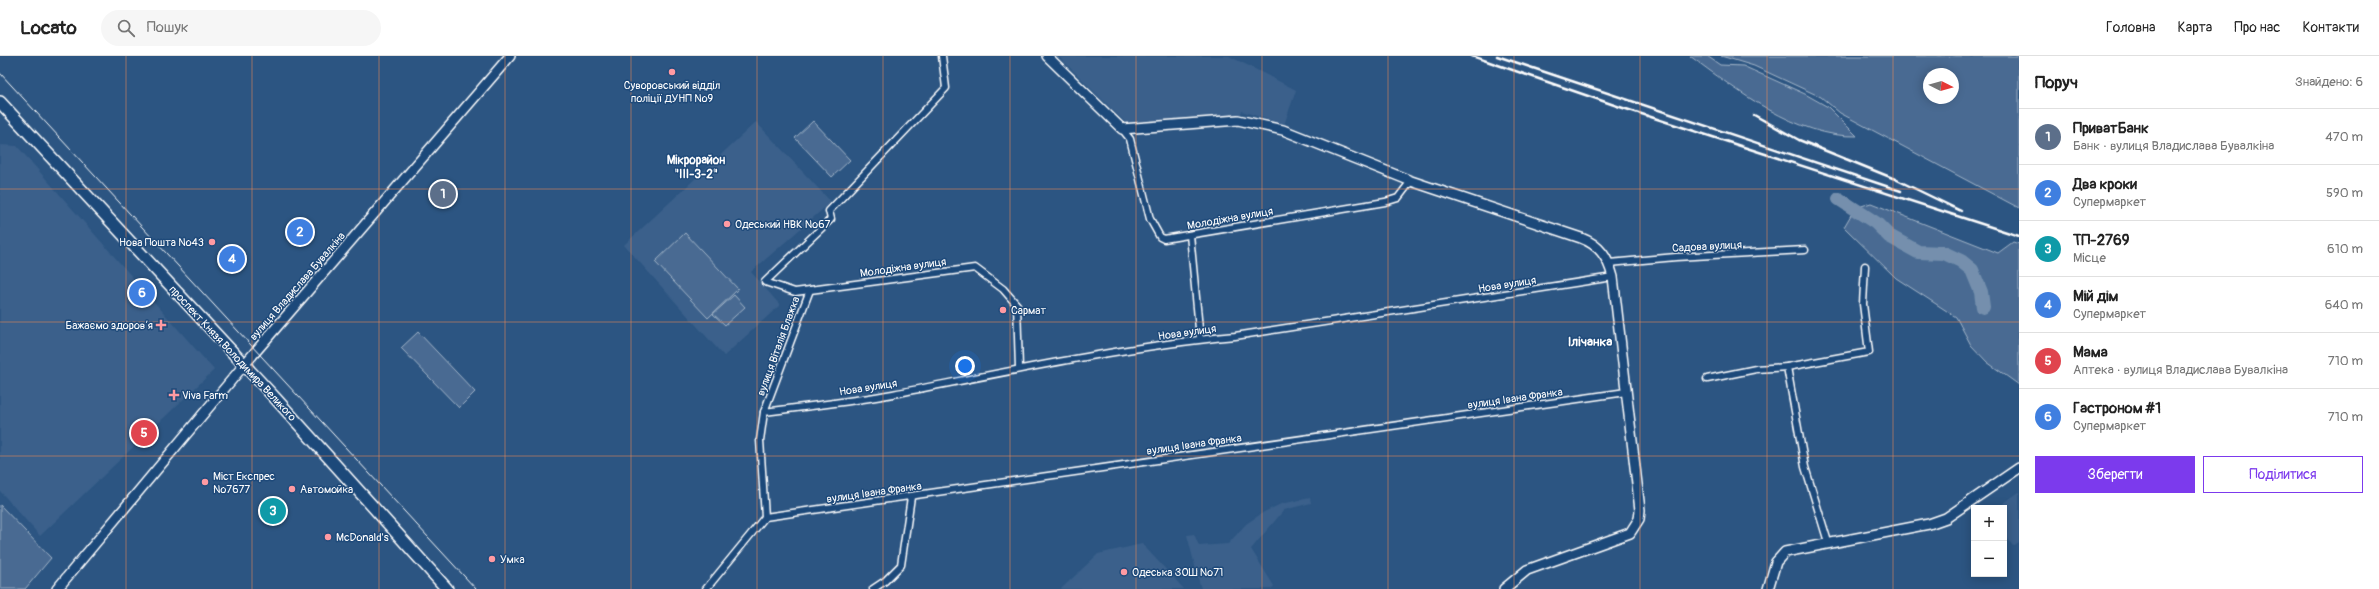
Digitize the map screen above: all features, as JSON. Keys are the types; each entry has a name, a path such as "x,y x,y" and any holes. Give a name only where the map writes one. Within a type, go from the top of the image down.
{"highway":[{"name":"проспект Князя Володимира Великого","path":"0,102 244,365 447,589"}],"street":[{"name":"вулиця Владислава Бувалкіна","path":"57,589 244,365 510,56"},
{"name":"вулиця Віталія Блажка","path":"765,517 760,440 764,412 810,290 795,292 766,282 831,220 829,211 946,88 942,56"},
{"path":"1047,56 1122,129 1244,120 1283,130 1411,181 1589,241 1598,247 1609,263 1613,277 1640,510 1635,527 1622,536 1527,570 1504,589"},
{"name":"Молодіжна вулиця","path":"1122,129 1130,139 1150,219 1160,237 1164,239 1190,236 1385,202 1398,198 1411,181"},
{"path":"1190,236 1200,339"},
{"name":"Садова вулиця","path":"1609,263 1676,257 1805,250"},
{"path":"1707,379 1756,369 1787,366 1870,352 1863,304 1865,266"},
{"name":"Молодіжна вулиця","path":"810,290 975,268 1003,289 1017,305 1019,368"},
{"name":"Нова вулиця","path":"764,412 892,394 1019,368 1200,339 1250,334 1613,277"},
{"path":"1787,366 1805,467 1828,542"},
{"name":"вулиця Івана Франка","path":"765,517 1626,392"},
{"path":"1768,589 1780,556 1792,549 1929,524 1946,518 2019,468"},
{"path":"873,589 885,581 901,565 911,497"},
{"path":"706,589 765,517"}],"shaded area":[{"path":"1058,56 1229,56 1296,90 1284,125 1242,111 1239,117 1138,125 1125,122"},
{"path":"1690,56 1707,56 1720,65 1743,66 1805,94 1828,107 1857,136 1835,135 1790,121 1747,97"},
{"path":"1721,56 2019,56 2019,208 1840,113 1821,97 1754,66"},
{"path":"813,121 850,160 832,177 795,138"},
{"name":"Одеський НВК №67","path":"756,122 831,202 751,272 780,305 724,356 624,245"},
{"path":"0,145 17,146 214,370 40,536 0,491"},
{"path":"1871,203 1998,253 2013,242 2019,244 2019,385 1987,362 1971,345 1956,317 1896,278 1844,227 1855,208"},
{"path":"685,233 738,289 708,318 655,262"},
{"path":"734,295 745,307 725,325 713,314"},
{"path":"418,332 475,392 459,408 401,348"},
{"path":"2019,492 2019,542 2013,546 2007,538 2007,505 2001,505"},
{"path":"1310,498 1311,503 1284,510 1251,549 1274,586 1271,589 1201,589 1187,535 1194,534 1199,546 1228,544 1246,524 1264,512 1281,504"},
{"path":"0,505 51,558 25,589 0,589"},
{"name":"Одеська ЗОШ №71","path":"1142,544 1184,589 1061,589 1098,554"}],"waterway":[{"path":"1839,199 1876,223 1889,236 1918,252 1944,253 1961,261 1972,270 1981,292 1983,307"}],"tram line":[{"path":"0,73 476,589"}],"railway":[{"path":"1472,56 1620,107 2019,236"},
{"path":"1497,56 1901,191"},
{"path":"1754,115 1799,140 1895,179 1961,211"}],"place":[{"name":"Суворовський відділ поліції ДУНП №9","path":"672,72"},
{"name":"ПриватБанк","path":"443,194"},
{"name":"Одеський НВК №67","path":"727,224"},
{"name":"Два кроки","path":"300,232"},
{"name":"Нова Пошта №43","path":"212,242"},
{"name":"Мій дім","path":"232,259"},
{"name":"Гастроном #1","path":"142,293"},
{"name":"Сармат","path":"1003,310"},
{"name":"Бажаємо здоровʼя","path":"161,325"},
{"name":"Viva Farm","path":"174,395"},
{"name":"Мама","path":"144,433"},
{"name":"Міст Експрес №7677","path":"205,482"},
{"name":"Автомойка","path":"292,489"},
{"name":"ТП-2769","path":"273,511"},
{"name":"McDonald's","path":"328,537"},
{"name":"Умка","path":"492,559"},
{"name":"Одеська ЗОШ №71","path":"1124,572"}],"district":[{"name":"Мікрорайон \"ІІІ-3-2\"","path":"696,167"},
{"name":"Ілічанка","path":"1590,341"}]}
